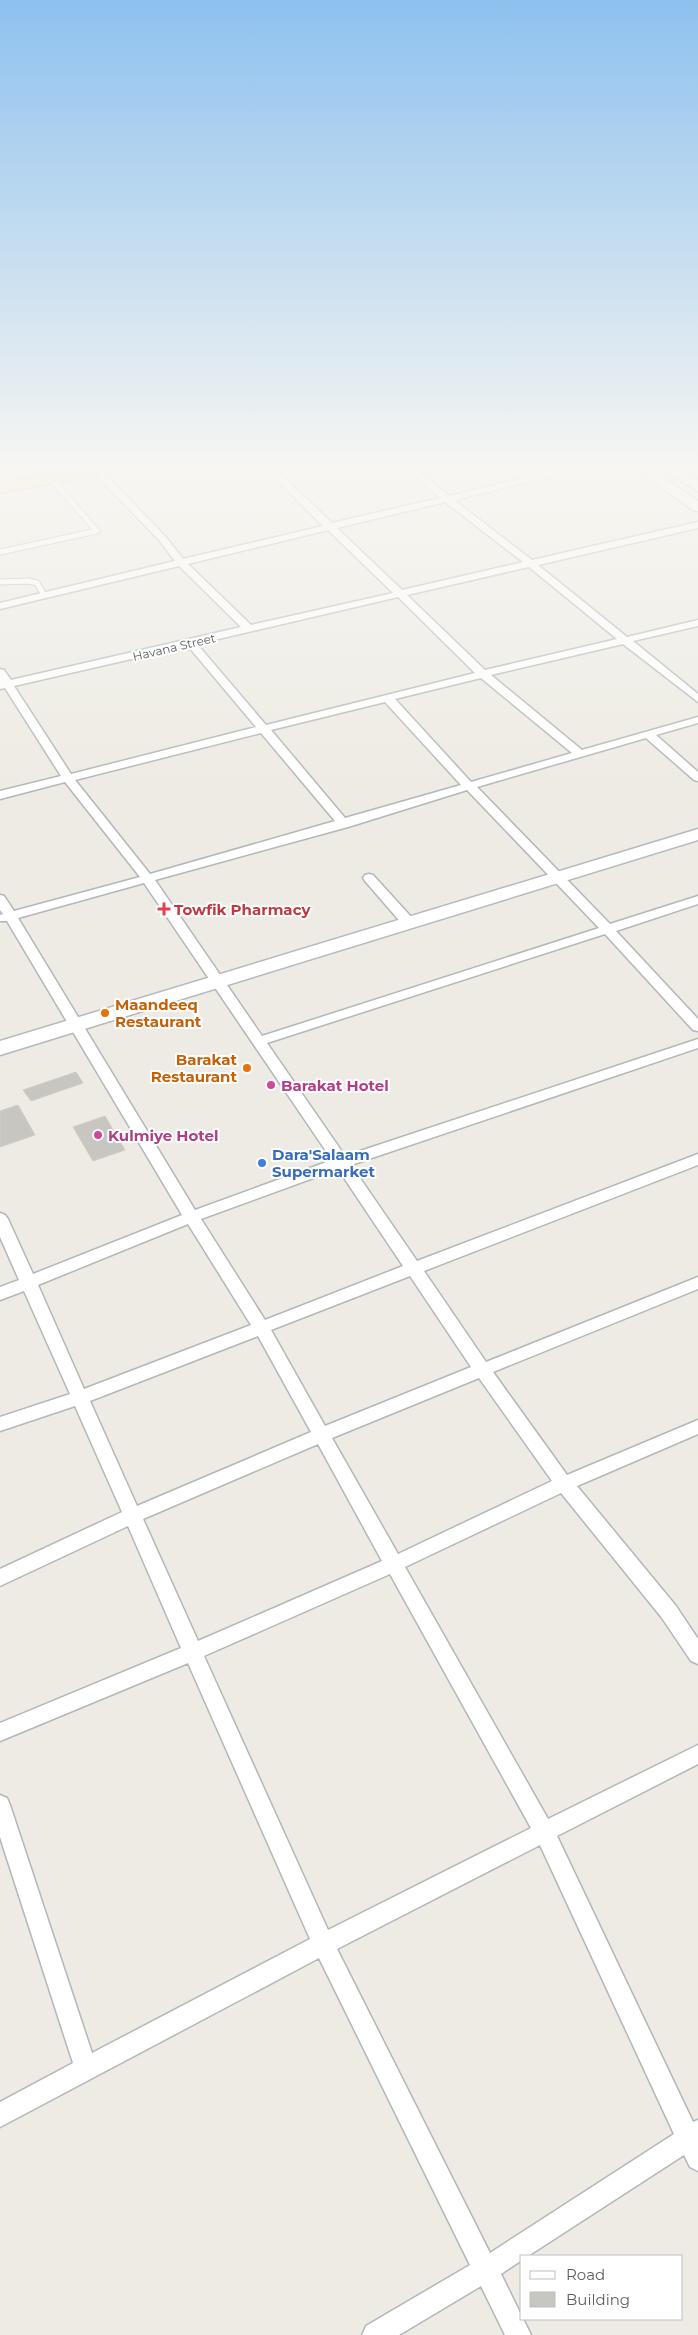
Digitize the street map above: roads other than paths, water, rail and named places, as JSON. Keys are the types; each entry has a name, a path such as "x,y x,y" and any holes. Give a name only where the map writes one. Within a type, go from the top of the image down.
{"street":[{"path":"0,606 134,574"},
{"path":"192,574 250,629"},
{"path":"379,574 483,674 580,754"},
{"name":"Havana Street","path":"3,681 191,643 488,574"},
{"path":"544,574 698,699"},
{"path":"0,795 483,674 698,623"},
{"path":"191,643 344,824"},
{"path":"3,681 68,778 148,879 482,1371 564,1484 669,1612 698,1655"},
{"path":"388,698 468,785 560,878 698,1027"},
{"path":"5,917 344,824 468,785 698,720"},
{"path":"648,734 698,778"},
{"path":"0,1048 560,878 698,834"},
{"path":"369,878 409,923"},
{"path":"0,899 5,917 76,1026 191,1217 261,1326 323,1434 544,1832 694,2143 375,2335"},
{"path":"257,1042 698,900"},
{"path":"0,1294 191,1217 340,1163 698,1043"},
{"path":"0,1424 79,1398 261,1326 698,1159"},
{"path":"0,1219 323,1944 518,2335"},
{"path":"0,1578 131,1516 323,1434 698,1283"},
{"path":"0,1732 192,1652 394,1564 564,1484 698,1427"},
{"path":"0,2116 86,2068 323,1944 698,1754"},
{"path":"0,1805 86,2068"}],"lane":[{"path":"0,582 29,581 37,583 44,595"}],"place":[{"name":"Towfik Pharmacy","path":"164,909"},
{"name":"Maandeeq Restaurant","path":"105,1013"},
{"name":"Barakat Restaurant","path":"247,1068"},
{"name":"Barakat Hotel","path":"271,1085"},
{"name":"Kulmiye Hotel","path":"98,1135"},
{"name":"Dara'Salaam Supermarket","path":"262,1163"}]}
